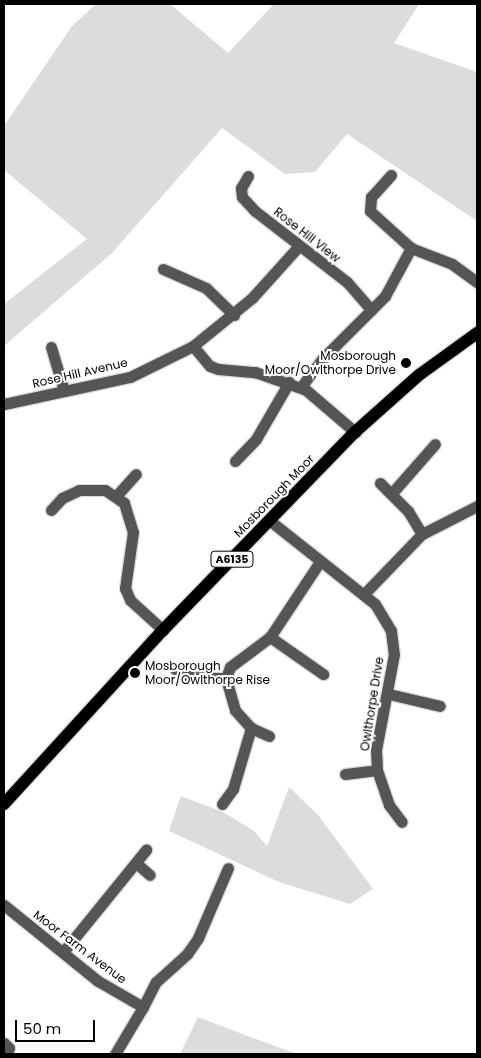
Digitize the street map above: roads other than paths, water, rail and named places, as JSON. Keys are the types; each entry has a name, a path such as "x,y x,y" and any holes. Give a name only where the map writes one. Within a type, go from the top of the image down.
{"main road":[{"name":"Mosborough Moor","path":"4,804 162,630 355,432 419,375 477,333"}],"street":[{"path":"391,175 371,197 368,208 412,248 452,264 477,282"},
{"name":"Rose Hill View","path":"248,176 241,188 242,197 298,247 347,282 371,310"},
{"name":"Rose Hill Avenue","path":"4,404 130,377 193,346 234,315 298,247"},
{"path":"301,387 323,358 371,310 395,281 412,248"},
{"path":"163,269 206,288 234,315"},
{"path":"193,346 210,366 218,369 255,372 301,387 321,399 355,432"},
{"path":"50,347 64,391"},
{"path":"235,461 256,439 289,382"},
{"path":"392,493 435,444"},
{"path":"117,495 136,474"},
{"path":"380,483 392,493 422,534"},
{"path":"51,510 62,498 79,490 105,490 117,495 124,503 132,532 125,588 130,600 162,630"},
{"path":"364,594 422,534 477,506"},
{"name":"Owlthorpe Drive","path":"269,520 319,563 364,594 382,614 390,631 394,654 389,694 376,750 377,770 389,805 402,822"},
{"path":"269,736 251,728 235,710 226,678 230,667 270,637 319,563"},
{"path":"270,637 323,674"},
{"path":"175,669 190,677 226,678"},
{"path":"389,694 440,706"},
{"path":"222,804 233,789 251,728"},
{"path":"345,774 377,770"},
{"path":"63,952 109,891 146,850"},
{"path":"136,863 150,876"},
{"path":"116,1054 156,982 187,954 198,938 228,868"},
{"name":"Moor Farm Avenue","path":"6,911 63,952 98,982 143,1007"},
{"path":"4,1043 9,1048 6,1054"}],"place":[{"name":"Mosborough Moor/Owlthorpe Drive","path":"406,363"},
{"name":"Mosborough Moor/Owlthorpe Rise","path":"135,673"}]}
